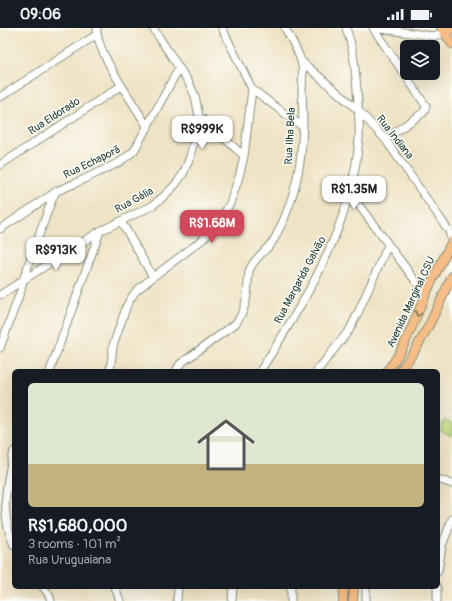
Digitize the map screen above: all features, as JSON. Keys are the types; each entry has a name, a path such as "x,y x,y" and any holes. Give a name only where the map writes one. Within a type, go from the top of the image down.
{"main road":[{"path":"446,30 452,44"},
{"name":"Avenida Marginal CSU","path":"388,369 405,344 426,295 452,242"},
{"name":"Avenida Marginal CSU","path":"402,369 415,352 452,276"},
{"path":"344,589 344,601"},
{"path":"353,601 354,589"}],"street":[{"name":"Rua Gália","path":"0,295 100,230 152,206 176,184 183,174 190,157 198,123 199,116 195,96 189,83 153,28"},
{"path":"222,28 252,88 303,127"},
{"name":"Rua Ilha Bela","path":"177,369 180,364 235,324 243,312 247,301 249,270 255,261 272,243 290,202 300,170 303,127 301,61 285,28"},
{"name":"Rua Margarida Galvão","path":"261,369 294,317 326,258 337,233 356,166 359,138 358,110 353,51 346,28"},
{"path":"374,28 433,36 446,30"},
{"path":"374,28 426,106 424,112 385,140"},
{"path":"418,33 428,28"},
{"path":"0,97 96,31 106,57 121,86 140,112 148,128"},
{"name":"Rua Indiana","path":"301,61 358,110 385,140 449,231 452,242"},
{"name":"Rua Echaporã","path":"0,229 57,191 127,157 136,148 148,128 179,68"},
{"name":"Rua Eldorado","path":"0,165 121,86"},
{"path":"110,369 113,346 127,305 136,291 202,240 220,221 230,203 239,177 244,156 252,88"},
{"path":"199,116 244,156"},
{"path":"0,348 51,202 57,191"},
{"path":"349,192 426,295"},
{"path":"120,221 153,277"},
{"path":"51,369 100,230"},
{"path":"319,369 350,329 388,245"},
{"path":"12,460 2,498 7,524 12,539"},
{"path":"440,480 452,484"},
{"path":"440,559 442,546 452,519"},
{"path":"44,589 49,595 50,601"},
{"path":"116,589 120,601"},
{"path":"177,601 178,589"},
{"path":"232,601 233,589"},
{"path":"291,589 291,601"},
{"path":"366,589 366,601"},
{"path":"437,589 438,601"}],"green space":[{"path":"445,420 452,423 452,436 440,430"}]}
